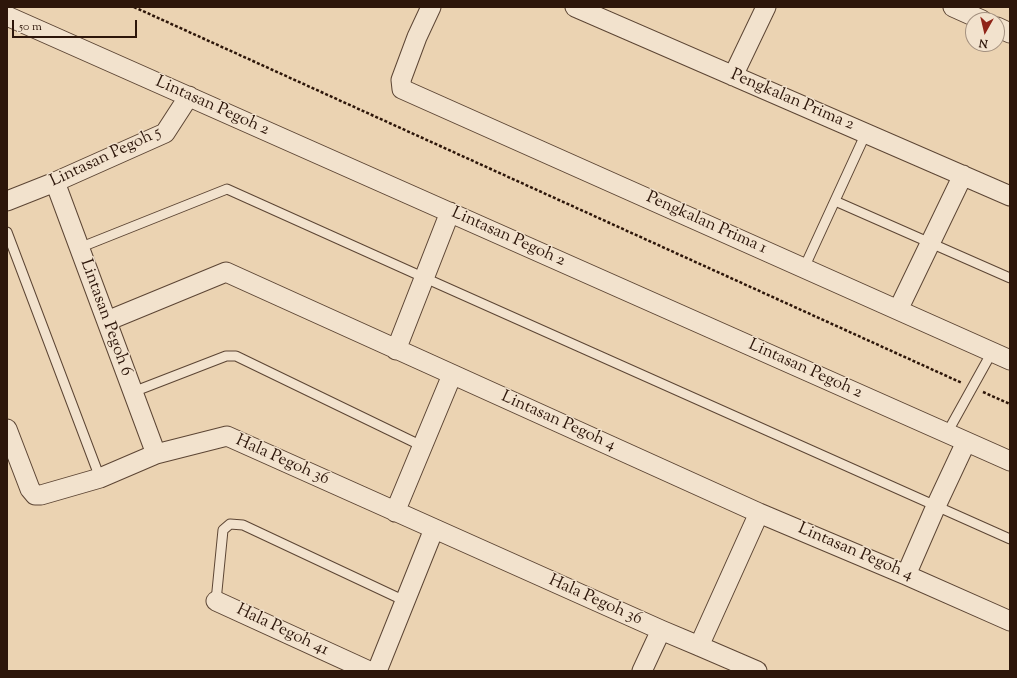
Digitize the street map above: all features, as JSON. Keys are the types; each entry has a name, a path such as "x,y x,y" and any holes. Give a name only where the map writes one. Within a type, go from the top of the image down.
{"street":[{"name":"Pengkalan Prima 1","path":"431,7 417,37 401,80 402,89 1010,360"},
{"name":"Pengkalan Prima 2","path":"574,7 1010,196"},
{"path":"732,76 766,7"},
{"path":"953,7 965,12"},
{"name":"Lintasan Pegoh 2","path":"7,16 1010,461"},
{"name":"Lintasan Pegoh 5","path":"7,201 55,182 165,133 189,96"},
{"path":"898,310 963,175"},
{"name":"Lintasan Pegoh 6","path":"55,182 156,454"},
{"path":"396,350 450,212"},
{"name":"Lintasan Pegoh 4","path":"106,321 226,272 452,375 1010,621"},
{"path":"395,512 452,375"},
{"name":"Hala Pegoh 36","path":"7,429 30,489 35,495 41,495 100,478 156,454 227,436 661,630 757,671"},
{"path":"906,575 966,442"},
{"path":"699,646 760,512"},
{"path":"376,671 434,529"},
{"name":"Hala Pegoh 41","path":"216,601 369,671"},
{"path":"642,671 661,630"}],"lane":[{"path":"804,268 866,133"},
{"path":"79,248 227,189 1010,539"},
{"path":"835,201 1010,278"},
{"path":"7,232 100,478"},
{"path":"947,433 992,352"},
{"path":"133,392 226,356 236,356 422,446"},
{"path":"216,601 223,530 230,524 243,525 405,601"}],"path":[{"path":"134,7 1010,404"}]}
